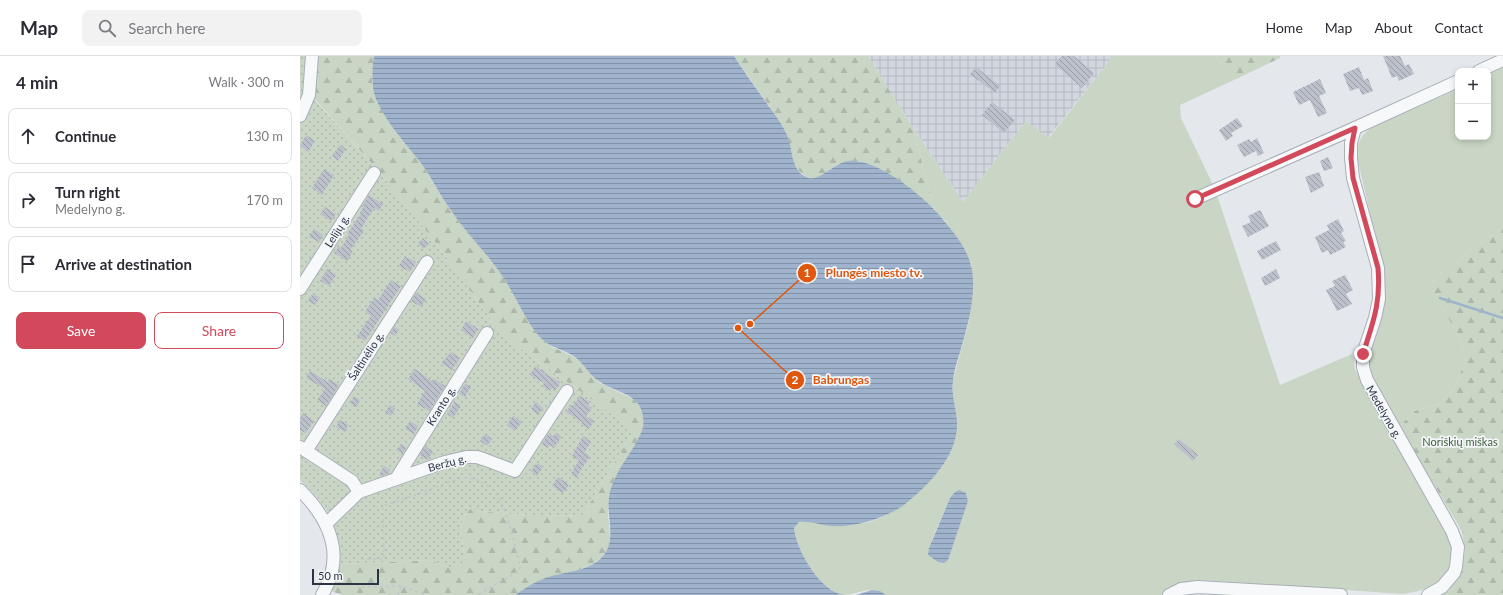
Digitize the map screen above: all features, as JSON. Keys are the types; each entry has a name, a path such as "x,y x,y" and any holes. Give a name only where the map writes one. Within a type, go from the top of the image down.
{"street":[{"path":"300,116 309,95 312,56"},
{"path":"1486,68 1503,60"},
{"path":"1195,199 1455,82"},
{"name":"Medelyno g.","path":"1355,128 1351,158 1353,178 1378,268 1379,282 1379,299 1363,354 1363,367 1366,380 1452,531 1458,547 1454,573 1442,587 1428,595"},
{"name":"Lelijų g.","path":"300,289 374,173"},
{"name":"Šaltinėlio g.","path":"303,449 427,262"},
{"name":"Kranto g.","path":"396,479 487,333"},
{"name":"Beržų g.","path":"359,492 466,456 478,457 515,471 567,391"},
{"path":"303,449 352,481 359,492 326,524"},
{"path":"300,490 318,512 326,524 330,535 334,558 330,580 322,595"},
{"path":"1169,595 1180,589 1198,587 1341,595"}],"path":[{"path":"361,559 384,559 382,506 449,482 464,478 476,480 488,485 494,490 499,498 505,512 520,570 478,595"},
{"path":"362,587 401,586 426,595"},
{"path":"398,595 401,586"}],"shaded area":[{"path":"868,56 1113,56 1048,138 1026,121 963,202 913,128"}],"green space":[{"path":"300,56 318,56 314,99 373,165 432,238 504,337 634,430 582,516 512,514 470,509 462,519 461,531 464,553 462,561 457,566 448,567 430,560 339,564 337,539 330,517 317,498 300,480"},
{"path":"318,56 374,56 372,82 450,210 504,277 533,327 542,339 552,347 571,355 581,362 592,376 600,383 635,400 642,409 644,421 642,432 615,479 609,496 609,548 602,557 591,565 543,579 515,595 342,595 331,591 330,588 336,578 339,564 430,560 448,567 464,553 461,531 462,519 470,509 512,514 582,516 634,430 504,337 432,238 373,165 314,98"},
{"path":"734,56 868,56 913,128 934,209 907,186 860,161 848,161 838,164 821,176 813,179 806,177 798,170 792,160 788,137 781,123"},
{"path":"1113,56 1216,56 1234,80 1180,105 1181,118 1215,189 1280,385 1352,354 1355,369 1414,476 1448,531 1453,545 1452,557 1450,566 1441,580 1428,588 1403,594 1202,580 1180,584 1161,595 886,595 875,590 870,590 842,595 833,591 817,577 799,547 794,528 799,522 807,521 832,526 851,525 869,522 887,515 903,505 940,469 957,422 953,395 953,380 969,321 972,293 971,264 966,252 945,221 934,209 913,128 963,202 1026,121 1049,138","holes":["966,493 968,501 948,559 932,539 950,498"]},
{"path":"1216,56 1280,56 1280,58 1234,80"},
{"path":"1503,68 1503,226 1428,284 1456,331 1466,359 1455,387 1441,403 1415,411 1399,427 1370,372 1379,252 1357,157 1359,142 1367,131 1376,125 1455,90 1455,140 1491,140 1491,74"},
{"name":"Noriškių miškas","path":"1503,226 1503,595 1441,595 1448,591 1462,570 1465,552 1462,531 1399,427 1415,411 1441,403 1455,387 1466,359 1456,331 1428,284"}],"water":[{"path":"374,56 734,56 782,125 789,140 797,169 806,177 816,178 843,162 848,161 860,162 873,166 887,173 915,192 953,231 963,246 970,262 973,293 970,315 955,368 953,381 953,396 957,421 953,446 948,457 932,479 914,497 897,510 879,518 859,524 831,526 799,522 794,528 799,547 811,569 827,587 845,595 515,595 532,584 550,576 590,566 603,556 607,550 610,535 608,504 611,488 618,472 641,433 643,428 642,412 636,401 600,382 592,376 580,361 568,353 550,345 537,334 503,277 456,218 429,174 385,116 376,99 373,88 372,72"},
{"path":"959,490 966,493 968,501 948,560 944,563 938,562 928,555 929,548 950,498"},
{"path":"872,590 880,591 886,595 856,595"}],"building":[{"path":"1062,56 1074,56 1094,73 1082,88 1055,64"},
{"path":"1383,56 1400,56 1405,66 1409,64 1414,74 1399,81 1397,76 1392,78"},
{"path":"976,67 1000,86 995,93 970,74"},
{"path":"1359,67 1364,80 1368,78 1373,91 1362,95 1359,88 1350,91 1343,74"},
{"path":"1320,79 1326,93 1319,96 1327,113 1318,117 1310,100 1299,105 1293,92"},
{"path":"992,102 1015,120 1004,133 982,115"},
{"path":"1237,118 1243,126 1231,133 1233,136 1226,141 1219,130"},
{"path":"306,135 315,141 308,152 300,146"},
{"path":"1257,138 1264,153 1258,156 1256,151 1244,157 1237,145 1249,139 1251,142"},
{"path":"340,145 346,149 338,161 332,156"},
{"path":"1328,157 1333,168 1324,171 1320,161"},
{"path":"324,169 334,175 322,195 312,188"},
{"path":"1319,172 1324,186 1311,193 1305,177"},
{"path":"369,195 383,204 379,211 374,208 361,229 364,231 350,250 353,251 347,261 334,253 339,246 341,248 349,235 347,234 361,214 363,205"},
{"path":"325,207 336,214 331,221 320,214"},
{"path":"1260,210 1269,226 1248,237 1242,226 1251,222 1248,216"},
{"path":"1338,219 1344,231 1341,233 1346,241 1343,242 1346,247 1330,255 1328,250 1322,253 1315,237 1329,230 1327,225"},
{"path":"314,229 323,235 319,242 309,237"},
{"path":"423,238 429,244 423,249 418,243"},
{"path":"1276,241 1281,250 1262,260 1257,251"},
{"path":"405,256 416,262 410,272 399,266"},
{"path":"327,269 336,275 329,286 320,281"},
{"path":"1276,269 1280,278 1265,286 1261,278"},
{"path":"1345,275 1353,290 1346,294 1352,304 1337,311 1326,290 1335,286 1332,281"},
{"path":"391,280 401,286 365,341 357,336 371,316 365,312 374,298 378,300"},
{"path":"313,293 320,298 315,305 308,301"},
{"path":"416,293 426,299 421,307 411,301"},
{"path":"466,321 478,329 473,338 461,330"},
{"path":"394,327 399,330 395,336 390,333"},
{"path":"451,352 460,358 452,370 441,363"},
{"path":"535,366 560,382 556,390 552,388 550,391 542,386 544,383 530,375"},
{"path":"415,369 432,381 434,379 445,386 429,411 417,404 425,391 408,379"},
{"path":"310,371 328,382 329,379 339,385 326,406 317,400 325,389 306,378"},
{"path":"465,384 471,387 465,397 459,394"},
{"path":"354,396 360,400 357,407 350,403"},
{"path":"580,396 590,402 588,405 592,408 586,416 594,421 589,429 581,424 582,422 566,412 571,405 573,406"},
{"path":"455,402 461,406 453,418 447,414"},
{"path":"536,402 543,408 538,415 531,409"},
{"path":"390,405 395,409 391,416 385,412"},
{"path":"303,413 314,421 306,433 300,430 300,418"},
{"path":"513,416 522,422 515,431 507,425"},
{"path":"340,420 348,425 345,432 336,427"},
{"path":"410,421 418,426 414,434 405,429"},
{"path":"549,433 553,436 556,433 561,437 554,448 550,445 547,448 542,444"},
{"path":"485,434 492,439 487,446 480,441"},
{"path":"583,436 591,442 584,453 590,456 576,478 571,474 579,460 572,456"},
{"path":"1179,439 1198,455 1193,461 1174,444"},
{"path":"401,444 406,448 402,454 396,450"},
{"path":"425,446 433,452 427,460 420,455"},
{"path":"537,463 543,467 537,476 531,471"},
{"path":"384,466 390,470 388,474 381,476 379,475"},
{"path":"558,477 569,485 563,493 552,486"}],"waterway":[{"path":"1440,298 1503,318"}],"place":[{"name":"Plungės miesto tv.","path":"750,324"},
{"name":"Babrungas","path":"738,328"}],"route":[{"path":"1195,199 1355,128 1351,158 1353,178 1378,268 1379,282 1379,299 1363,354"}]}
